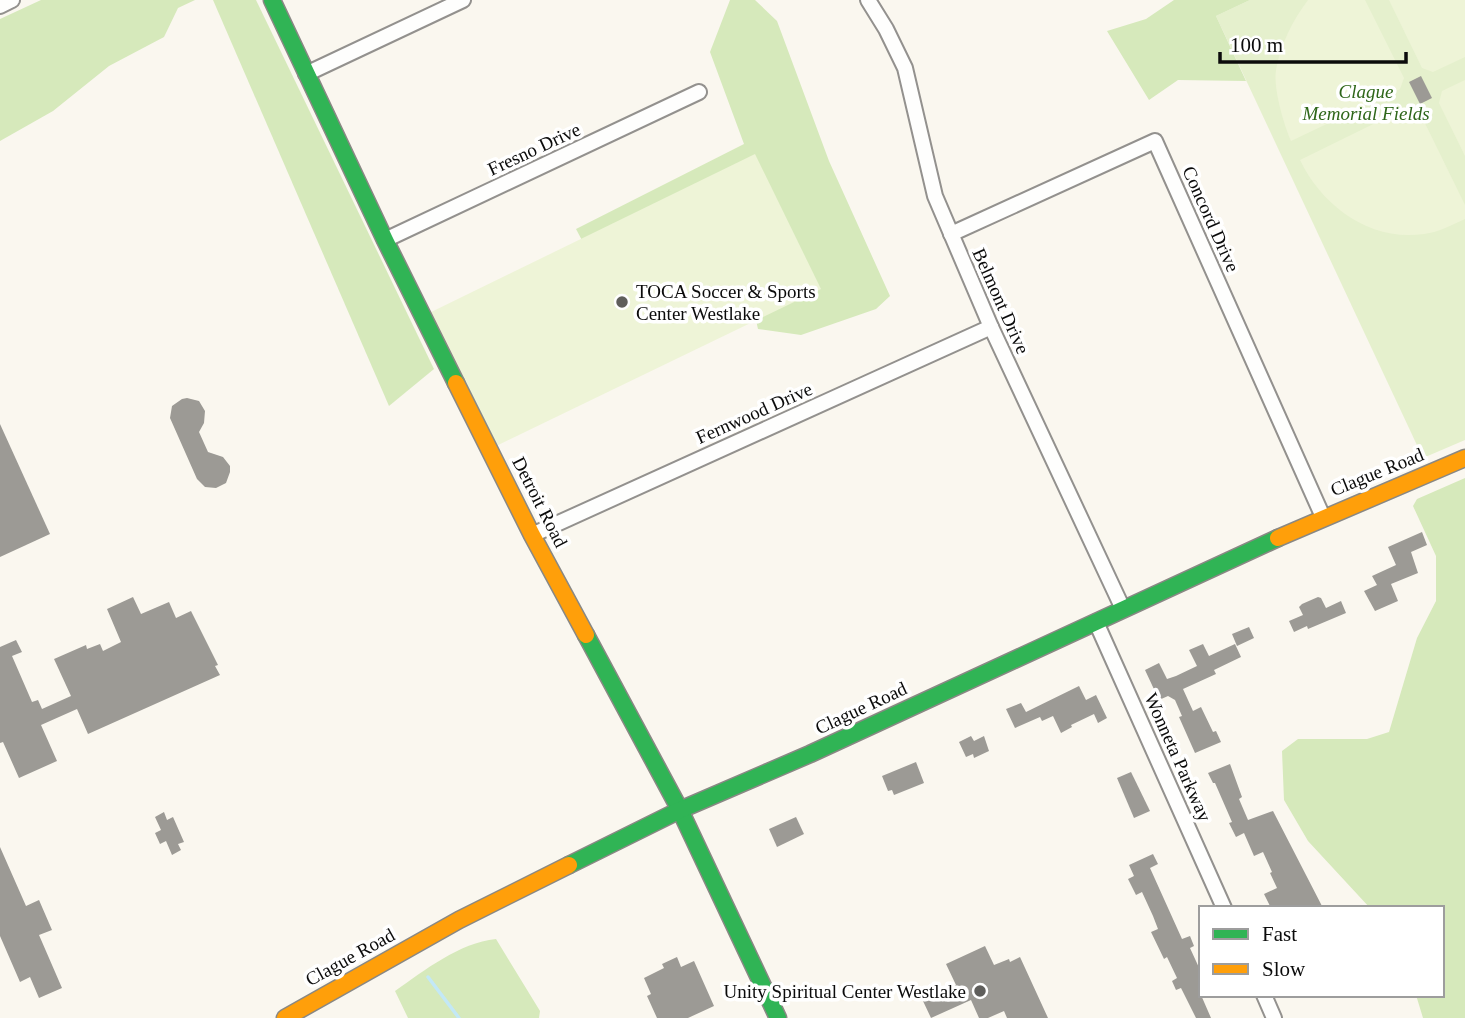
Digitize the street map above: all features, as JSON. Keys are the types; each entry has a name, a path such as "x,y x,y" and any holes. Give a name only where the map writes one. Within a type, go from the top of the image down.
{"main road":[{"name":"Detroit Road","path":"272,0 385,240 533,535 680,810 778,1018"},
{"name":"Clague Road","path":"285,1018 459,920 680,810 823,748 1323,517 1465,458"}],"street":[{"path":"0,6 12,0"},
{"path":"306,74 463,0"},
{"name":"Belmont Drive","path":"868,0 887,29 905,68 935,196 991,327 1123,609"},
{"name":"Fresno Drive","path":"385,240 699,92"},
{"name":"Concord Drive","path":"951,234 1155,141 1323,517"},
{"name":"Fernwood Drive","path":"533,535 991,327"},
{"name":"Wonneta Parkway","path":"1096,622 1223,906"},
{"path":"1265,997 1274,1018"}],"green space":[{"path":"41,0 195,0 178,8 164,37 109,66 53,111 0,141 0,19"},
{"path":"213,0 256,0 434,369 389,406"},
{"path":"730,0 755,0 777,21 829,161 890,296 876,309 801,335 758,329 727,194 594,263 576,229 744,144 710,52"},
{"path":"1174,0 1250,0 1216,16 1246,81 1178,80 1149,100 1107,31 1146,19"},
{"name":"Clague Memorial Fields","path":"1250,0 1465,0 1465,440 1423,458 1216,16"},
{"path":"1308,0 1365,0 1404,78 1400,89 1291,141 1282,116 1275,78 1288,33"},
{"path":"1389,0 1465,0 1465,57 1433,72 1422,68"},
{"path":"1465,80 1465,156 1439,103 1442,91"},
{"path":"1408,107 1419,111 1465,205 1465,219 1435,232 1404,235 1367,226 1350,217 1321,192 1300,160"},
{"name":"TOCA Soccer & Sports Center Westlake","path":"755,154 821,289 490,449 423,316"},
{"path":"1465,478 1465,1018 1423,1018 1417,997 1444,997 1444,906 1368,906 1308,841 1284,800 1282,751 1298,739 1367,739 1389,732 1417,638 1436,601 1436,556 1413,506 1417,499"},
{"path":"496,939 540,1011 539,1018 408,1018 395,991 430,966 456,952"}],"building":[{"path":"1421,76 1432,98 1420,104 1409,82"},
{"path":"187,398 199,401 205,411 204,423 199,432 208,452 223,457 230,466 226,483 216,488 205,487 197,479 170,418 172,406"},
{"path":"0,424 50,534 0,557"},
{"path":"1422,532 1427,545 1411,552 1418,573 1391,584 1398,601 1375,611 1364,591 1377,585 1372,576 1396,565 1388,547"},
{"path":"133,597 141,614 169,602 176,618 191,611 218,665 215,666 220,675 88,734 77,709 41,725 57,761 19,778 3,742 0,743 0,647 16,640 22,652 12,656 32,702 38,700 42,709 71,696 54,659 86,645 87,649 100,644 103,651 121,642 107,609"},
{"path":"1318,597 1326,608 1341,601 1346,613 1294,632 1289,621 1303,615 1299,607 1302,604"},
{"path":"1249,627 1254,638 1237,646 1232,634"},
{"path":"1203,644 1209,656 1235,644 1241,657 1214,670 1216,674 1183,689 1193,711 1201,707 1221,742 1195,753 1179,717 1182,716 1175,700 1168,696 1159,700 1145,670 1159,663 1167,679 1176,676 1197,666 1189,650"},
{"path":"1079,686 1086,700 1096,695 1107,718 1098,723 1094,714 1061,733 1053,716 1042,721 1040,717 1015,728 1006,709 1021,703 1026,712"},
{"path":"971,736 974,741 984,736 989,751 974,758 973,754 966,757 959,742"},
{"path":"916,762 924,783 894,795 892,790 888,791 882,776"},
{"path":"1230,764 1242,797 1239,799 1248,820 1273,811 1322,906 1270,906 1264,894 1277,888 1263,852 1254,856 1244,833 1236,837 1215,783 1208,773"},
{"path":"1131,772 1150,811 1134,818 1117,778"},
{"path":"164,812 167,820 173,817 184,842 178,844 181,850 172,855 166,841 160,844 155,833 161,830 155,817"},
{"path":"796,817 804,834 777,847 769,829"},
{"path":"0,847 26,906 39,900 52,930 39,935 62,988 39,998 30,977 20,982 0,936"},
{"path":"1153,854 1158,864 1150,868 1182,939 1190,936 1194,946 1190,948 1199,968 1199,997 1202,997 1211,1018 1196,1018 1181,988 1176,990 1172,981 1177,978 1151,932 1158,929 1153,916 1142,892 1136,895 1128,879 1134,876 1129,865"},
{"path":"985,946 994,965 1020,957 1048,1018 1007,1018 1004,1011 988,1018 979,1018 971,1000 931,1018 923,1001 956,985 946,964"},
{"path":"677,957 681,967 694,961 714,1006 688,1018 657,1018 647,996 651,994 644,978 664,968 662,964"}],"waterway":[{"path":"428,977 459,1018"}],"traffic: fast":[{"path":"272,0 456,383"},
{"path":"569,865 680,810 810,754 1278,538"},
{"path":"586,635 680,810 778,1018"}],"traffic: slow":[{"path":"456,383 532,535 586,635"},
{"path":"1278,538 1465,458"},
{"path":"285,1018 459,920 569,865"}],"place":[{"name":"TOCA Soccer & Sports Center Westlake","path":"622,302"},
{"name":"Unity Spiritual Center Westlake","path":"980,991"}]}
